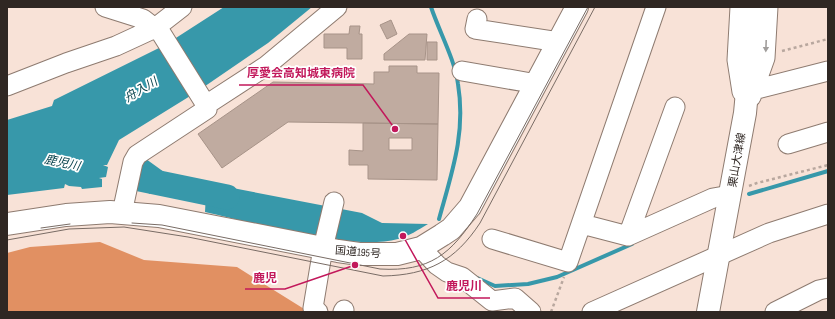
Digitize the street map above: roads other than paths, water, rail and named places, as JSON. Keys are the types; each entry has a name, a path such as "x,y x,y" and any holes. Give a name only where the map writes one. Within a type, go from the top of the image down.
{"main road":[{"name":"国道195号","path":"7,224 66,214 122,213 158,216 325,242 359,254 397,254 421,248 450,229 470,207 578,7"},
{"name":"栗山大津線","path":"708,312 745,113 755,7"}],"street":[{"path":"105,7 143,19 158,30 205,103 207,109 137,155 133,162 122,213"},
{"path":"7,86 158,30 182,7"},
{"path":"205,103 266,66 337,7"},
{"path":"492,239 568,262 656,7"},
{"path":"740,7 737,60 745,113"},
{"path":"745,113 766,55 768,7"},
{"path":"477,19 475,29 559,42"},
{"path":"462,70 537,84"},
{"path":"753,90 828,71"},
{"path":"628,236 647,204 672,135 675,107"},
{"path":"788,144 828,132"},
{"path":"582,224 628,236 713,198 730,195"},
{"path":"318,312 313,308 334,202"},
{"path":"592,312 769,233 828,214"},
{"path":"421,248 437,265 447,272 462,277 495,306 515,298 531,312"},
{"path":"775,312 819,290 828,288"}],"water":[{"name":"舟入川","path":"224,7 312,7 268,43 195,93 119,140 107,165 103,165 108,167 106,177 99,178 102,179 102,187 82,189 81,187 69,186 65,184 64,188 7,195 7,120 52,106 54,100 165,45"},
{"path":"146,159 164,172 186,179 362,213 382,223 428,224 402,238 378,242 355,242 329,239 275,229 205,212 206,193 153,181 150,194 134,184 137,166"}],"waterway":[{"path":"431,7 454,65 460,102 459,136 453,169 439,219"},
{"path":"749,194 828,171"},
{"name":"鹿児川","path":"135,178 227,197"},
{"path":"475,277 495,286 528,284 557,277 632,244"}],"tram line":[{"path":"132,223 162,225 380,269 413,267 438,258 458,240 477,214 588,7"},
{"path":"7,240 69,229 124,227 188,237 383,276 414,273 427,269 450,256 461,247 480,223 595,7"},
{"path":"41,228 70,224"}],"place":[{"name":"厚愛会高知城東病院","path":"395,129"},
{"name":"鹿児川","path":"403,236"},
{"name":"鹿児","path":"355,265"}]}
